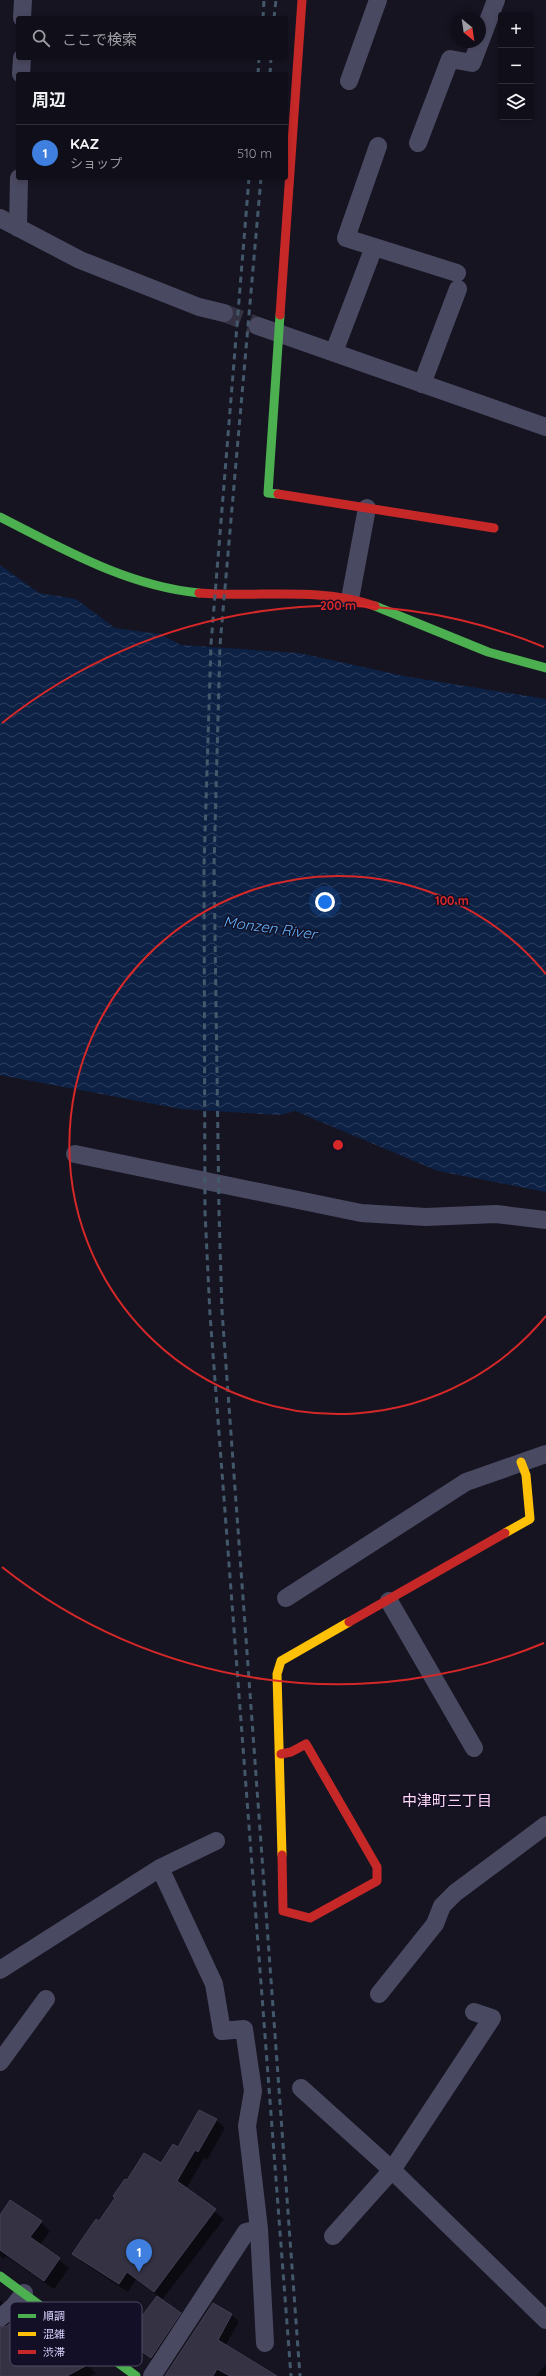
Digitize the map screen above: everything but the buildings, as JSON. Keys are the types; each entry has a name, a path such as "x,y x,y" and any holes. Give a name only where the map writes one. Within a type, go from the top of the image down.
{"main road":[{"path":"302,0 268,493 494,528"},
{"path":"0,517 111,570 152,586 182,591 306,593 350,599 403,617 507,659 546,668"},
{"path":"281,1754 292,1752 306,1744 377,1867 377,1881 310,1918 283,1911 281,1754 277,1674 281,1661 389,1601 530,1519 526,1475 521,1462"},
{"path":"0,2276 36,2302"},
{"path":"123,2366 136,2376"}],"street":[{"path":"22,16 23,0"},
{"path":"349,81 378,0"},
{"path":"418,143 450,59 472,63 496,0"},
{"path":"21,72 22,60"},
{"path":"378,146 346,238 374,247 458,281 422,384"},
{"path":"18,228 19,180"},
{"path":"0,218 80,260 199,307 224,313"},
{"path":"334,352 374,247"},
{"path":"258,326 546,427"},
{"path":"350,599 367,508"},
{"path":"75,1154 361,1213 426,1218 496,1214 546,1220"},
{"path":"286,1598 466,1482 546,1454"},
{"path":"389,1601 474,1748"},
{"path":"379,1994 435,1924 442,1906 455,1893 546,1825"},
{"path":"0,1970 160,1868 216,1841"},
{"path":"160,1868 214,1984 222,2031 244,2028 253,2091 247,2126 259,2229 265,2343"},
{"path":"0,2062 46,1999"},
{"path":"333,2236 392,2170 492,2018 474,2012"},
{"path":"301,2088 392,2170 546,2320"},
{"path":"152,2376 246,2232 259,2229"},
{"path":"17,2302 24,2293"},
{"path":"0,2318 10,2309"}],"water":[{"name":"Monzen River","path":"0,565 39,593 76,599 115,628 160,634 181,645 299,653 404,676 546,699 546,1192 438,1171 295,1111 281,1115 181,1109 0,1075"}],"tunnel":[{"path":"224,313 258,326"}],"railway":[{"path":"263,16 264,0"},
{"path":"274,16 276,0"},
{"path":"258,72 259,60"},
{"path":"270,72 271,60"},
{"path":"249,180 211,644 204,866 205,1212 210,1315 291,2376"},
{"path":"261,180 220,645 214,866 219,1212 222,1311 300,2376"}],"traffic: fast":[{"path":"278,494 268,493 280,315"},
{"path":"0,517 72,553 121,574 146,583 199,593"},
{"path":"375,606 488,652 546,668"},
{"path":"0,2276 35,2302"},
{"path":"122,2366 136,2376"}],"traffic: slow":[{"path":"505,1533 530,1519 526,1475 521,1462"},
{"path":"282,1855 277,1674 281,1661 349,1622"}],"traffic: jam":[{"path":"280,315 302,0"},
{"path":"278,494 494,528"},
{"path":"199,593 309,594 331,596 375,606"},
{"path":"349,1622 505,1533"},
{"path":"281,1754 291,1752 306,1744 377,1867 377,1881 310,1918 283,1911 282,1855"}],"place":[{"name":"KAZ","path":"139,2272"}],"district":[{"name":"中津町三丁目","path":"447,1801"}]}
